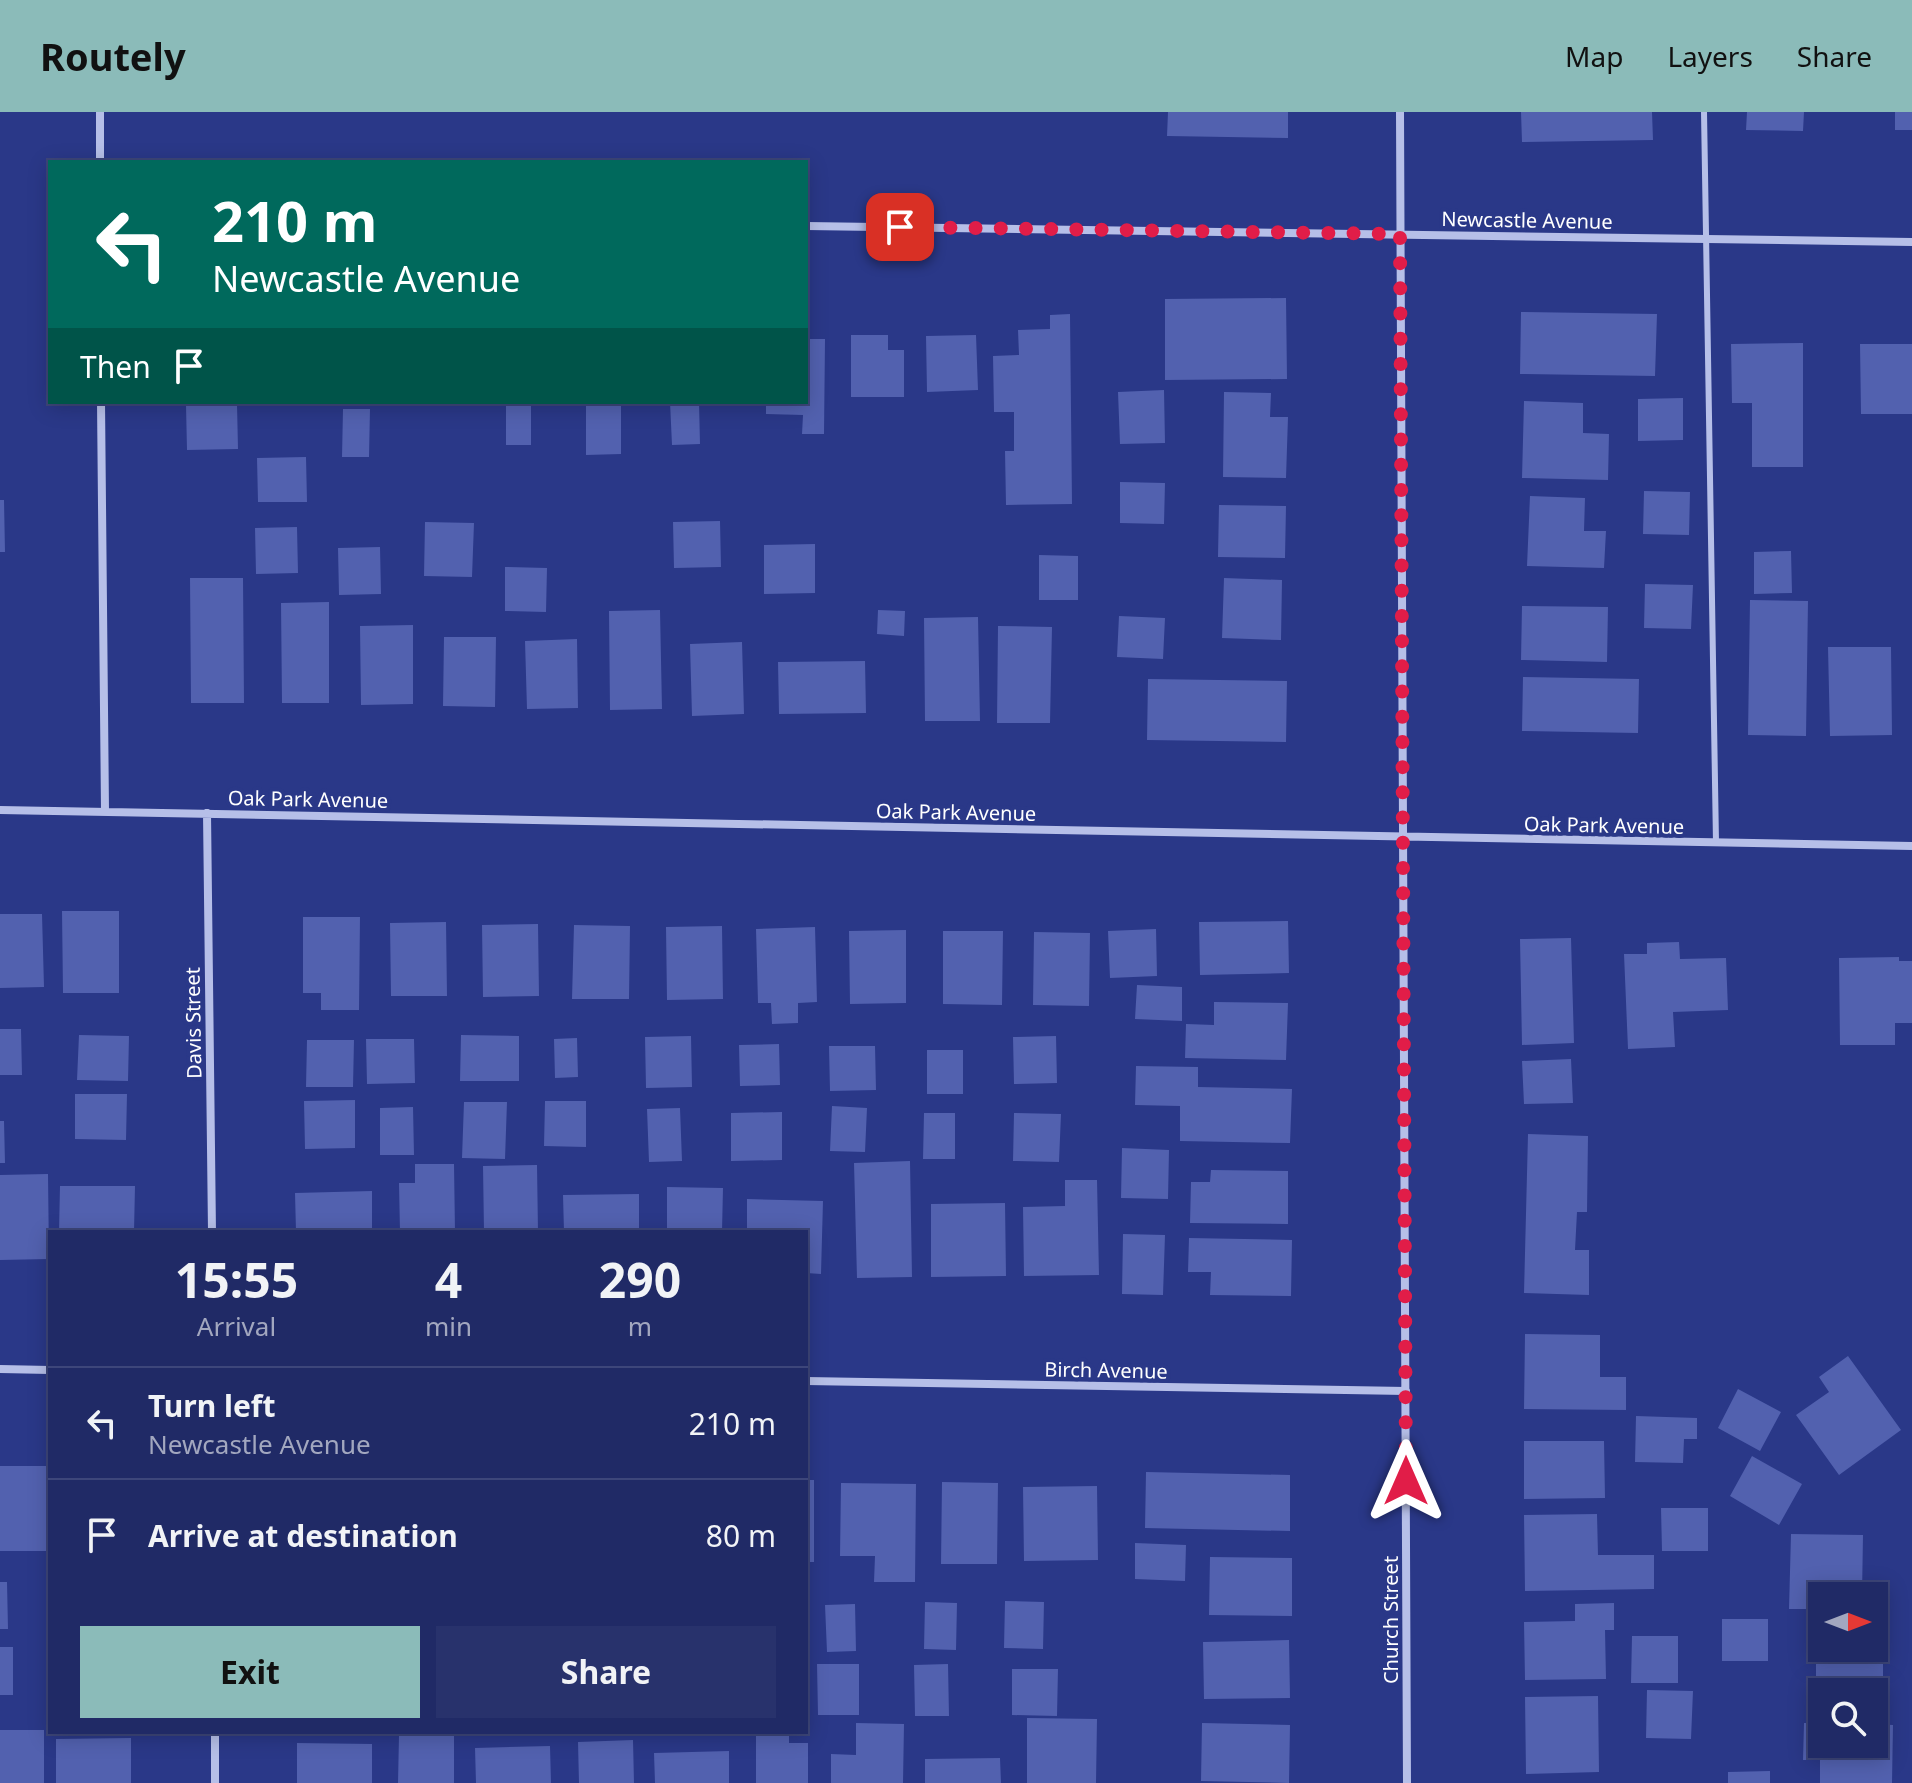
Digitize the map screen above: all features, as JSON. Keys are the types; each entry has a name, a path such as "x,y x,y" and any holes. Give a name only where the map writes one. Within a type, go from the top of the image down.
{"street":[{"path":"100,112 100,160"},
{"name":"Church Street","path":"1400,112 1407,1783"},
{"name":"Newcastle Avenue","path":"808,226 1912,242"},
{"path":"101,404 105,811"},
{"name":"Oak Park Avenue","path":"0,810 1912,846"},
{"name":"Davis Street","path":"207,813 212,1230"},
{"path":"0,1369 48,1370"},
{"name":"Birch Avenue","path":"808,1381 1406,1391"},
{"path":"215,1734 215,1783"}],"lane":[{"path":"1704,112 1716,843"}],"building":[{"path":"1168,112 1288,112 1288,138 1167,136"},
{"path":"1521,112 1652,112 1653,140 1522,142"},
{"path":"1747,112 1804,112 1803,131 1746,130"},
{"path":"1895,112 1912,112 1912,130 1895,130"},
{"path":"1286,298 1287,379 1165,380 1165,299"},
{"path":"1521,312 1657,314 1655,376 1520,374"},
{"path":"1070,314 1072,504 1006,505 1005,451 1014,451 1014,412 994,412 993,356 1019,355 1018,330 1050,329 1050,315"},
{"path":"851,335 888,335 888,350 904,350 904,397 851,397"},
{"path":"976,335 978,390 927,392 926,336"},
{"path":"808,339 825,339 824,434 802,434 803,415 766,414 766,404 808,404"},
{"path":"1803,343 1803,467 1752,467 1752,403 1732,403 1731,344"},
{"path":"1860,344 1912,344 1912,414 1861,414"},
{"path":"1164,390 1165,443 1120,444 1118,392"},
{"path":"1224,392 1271,393 1270,417 1288,417 1286,478 1223,477"},
{"path":"1683,398 1683,440 1638,441 1638,399"},
{"path":"1524,401 1583,403 1583,433 1609,434 1608,480 1522,478"},
{"path":"237,404 238,449 187,450 186,405"},
{"path":"506,404 531,404 531,445 506,445"},
{"path":"670,404 699,404 700,444 672,445"},
{"path":"621,405 621,454 586,455 586,406"},
{"path":"343,409 370,409 369,457 342,457"},
{"path":"306,457 307,502 258,502 257,458"},
{"path":"1120,482 1165,483 1164,524 1120,523"},
{"path":"1644,491 1690,492 1689,535 1643,534"},
{"path":"1530,496 1585,498 1584,531 1606,531 1604,568 1527,566"},
{"path":"0,500 4,500 5,552 0,552"},
{"path":"1219,505 1286,506 1285,558 1218,557"},
{"path":"720,521 721,567 674,568 673,522"},
{"path":"425,522 474,523 472,577 424,576"},
{"path":"297,527 298,573 256,574 255,528"},
{"path":"815,544 815,593 764,594 764,545"},
{"path":"380,547 381,594 339,595 338,548"},
{"path":"1791,551 1792,593 1754,594 1754,552"},
{"path":"1039,555 1078,556 1078,600 1039,600"},
{"path":"505,567 547,568 546,612 505,611"},
{"path":"190,578 243,578 244,703 191,703"},
{"path":"1224,578 1282,580 1281,640 1222,638"},
{"path":"1645,584 1693,585 1691,629 1644,628"},
{"path":"1750,600 1808,601 1806,736 1748,735"},
{"path":"329,602 329,703 282,703 281,603"},
{"path":"1522,606 1608,607 1607,662 1521,660"},
{"path":"660,610 662,709 610,710 609,611"},
{"path":"878,610 905,611 904,636 877,634"},
{"path":"1119,616 1165,618 1163,659 1117,657"},
{"path":"978,617 980,721 925,721 924,618"},
{"path":"413,625 413,704 361,705 360,626"},
{"path":"998,626 1052,627 1050,723 997,723"},
{"path":"444,637 496,637 495,707 443,706"},
{"path":"577,639 578,708 527,709 525,641"},
{"path":"742,642 744,714 692,716 690,644"},
{"path":"1828,647 1891,647 1892,735 1830,736"},
{"path":"865,661 866,713 779,714 778,662"},
{"path":"1523,677 1639,679 1638,733 1522,731"},
{"path":"1148,679 1287,681 1286,742 1147,740"},
{"path":"62,911 119,911 119,993 63,993"},
{"path":"0,914 42,914 44,987 0,988"},
{"path":"303,917 360,917 359,1010 321,1010 321,993 303,993"},
{"path":"1288,921 1289,973 1200,975 1199,922"},
{"path":"446,922 447,996 391,996 390,923"},
{"path":"538,924 539,996 483,997 482,925"},
{"path":"574,925 630,926 629,999 572,999"},
{"path":"722,926 723,999 667,1000 666,927"},
{"path":"815,927 817,1002 798,1003 798,1023 772,1024 771,1003 758,1003 756,929"},
{"path":"1156,929 1157,976 1110,978 1108,931"},
{"path":"906,930 906,1003 850,1004 849,931"},
{"path":"943,931 1003,931 1002,1005 943,1004"},
{"path":"1034,932 1090,933 1089,1006 1033,1005"},
{"path":"1571,938 1574,1043 1522,1045 1520,939"},
{"path":"1679,942 1680,959 1726,958 1728,1010 1673,1012 1675,1047 1628,1049 1624,954 1647,954 1647,943"},
{"path":"1899,957 1899,961 1912,961 1912,1023 1895,1023 1895,1045 1840,1045 1839,958"},
{"path":"1137,985 1182,987 1182,1021 1135,1019"},
{"path":"1214,1002 1288,1003 1286,1060 1185,1058 1186,1024 1214,1025"},
{"path":"0,1029 21,1029 22,1075 0,1075"},
{"path":"79,1035 129,1036 128,1081 77,1080"},
{"path":"461,1035 519,1036 519,1081 460,1081"},
{"path":"691,1036 692,1087 646,1088 645,1037"},
{"path":"1056,1036 1057,1083 1014,1084 1013,1037"},
{"path":"577,1038 578,1077 555,1078 554,1039"},
{"path":"366,1039 414,1039 415,1083 367,1084"},
{"path":"307,1040 354,1040 353,1087 306,1087"},
{"path":"779,1044 780,1085 740,1086 739,1045"},
{"path":"829,1046 875,1046 876,1090 830,1091"},
{"path":"927,1050 963,1050 963,1094 927,1094"},
{"path":"1571,1059 1573,1103 1524,1104 1522,1061"},
{"path":"1136,1066 1198,1067 1198,1087 1292,1089 1290,1143 1180,1141 1180,1106 1135,1105"},
{"path":"75,1094 127,1094 126,1140 75,1139"},
{"path":"355,1100 355,1148 305,1149 304,1101"},
{"path":"545,1101 586,1101 586,1147 544,1146"},
{"path":"464,1102 507,1102 505,1159 462,1158"},
{"path":"832,1106 867,1108 865,1152 830,1151"},
{"path":"413,1107 414,1155 380,1155 380,1108"},
{"path":"680,1108 682,1161 649,1162 647,1109"},
{"path":"782,1112 782,1160 731,1161 731,1113"},
{"path":"924,1113 955,1113 955,1159 923,1159"},
{"path":"1014,1113 1061,1114 1059,1162 1013,1161"},
{"path":"0,1121 4,1121 5,1163 0,1163"},
{"path":"1528,1134 1588,1136 1587,1212 1577,1212 1575,1250 1589,1250 1589,1295 1524,1293"},
{"path":"1122,1148 1169,1150 1168,1199 1121,1198"},
{"path":"910,1161 912,1277 857,1278 854,1163"},
{"path":"415,1164 454,1164 455,1230 400,1230 399,1183 415,1183"},
{"path":"537,1165 538,1230 484,1230 483,1166"},
{"path":"1211,1170 1288,1171 1288,1224 1190,1223 1191,1182 1210,1182"},
{"path":"48,1174 48,1259 0,1260 0,1175"},
{"path":"1065,1180 1097,1180 1099,1275 1024,1276 1023,1207 1065,1206"},
{"path":"60,1186 135,1186 134,1230 59,1230"},
{"path":"667,1187 723,1188 722,1230 667,1230"},
{"path":"372,1191 372,1230 296,1230 295,1193"},
{"path":"639,1194 639,1230 564,1230 563,1195"},
{"path":"747,1199 823,1201 821,1274 808,1273 808,1230 747,1230"},
{"path":"1005,1203 1006,1276 931,1277 931,1204"},
{"path":"1123,1234 1165,1235 1163,1295 1122,1294"},
{"path":"1189,1238 1292,1240 1291,1296 1210,1295 1211,1272 1188,1272"},
{"path":"1525,1334 1600,1335 1600,1377 1626,1377 1626,1410 1524,1409"},
{"path":"1848,1356 1901,1430 1839,1475 1796,1415 1829,1392 1819,1377"},
{"path":"1738,1389 1781,1412 1760,1451 1718,1428"},
{"path":"1636,1416 1697,1418 1697,1439 1684,1439 1683,1463 1635,1462"},
{"path":"1524,1441 1604,1441 1605,1498 1524,1499"},
{"path":"1752,1456 1802,1484 1779,1525 1730,1496"},
{"path":"0,1466 48,1466 48,1551 0,1551"},
{"path":"1146,1472 1290,1475 1290,1531 1145,1528"},
{"path":"808,1480 814,1480 814,1562 808,1562"},
{"path":"942,1482 998,1483 997,1564 941,1564"},
{"path":"841,1483 916,1484 915,1582 874,1582 875,1556 840,1556"},
{"path":"1097,1486 1098,1560 1024,1561 1023,1487"},
{"path":"1661,1508 1708,1508 1708,1551 1662,1551"},
{"path":"1597,1514 1598,1555 1654,1555 1654,1589 1525,1591 1524,1515"},
{"path":"1791,1534 1863,1535 1862,1582 1808,1582 1808,1609 1789,1609"},
{"path":"1135,1543 1186,1545 1185,1581 1135,1579"},
{"path":"1210,1557 1292,1558 1292,1616 1209,1615"},
{"path":"0,1582 7,1582 8,1629 0,1629"},
{"path":"1005,1601 1044,1602 1043,1649 1004,1648"},
{"path":"925,1602 957,1603 956,1650 924,1649"},
{"path":"1614,1603 1614,1630 1605,1630 1606,1679 1525,1680 1524,1622 1575,1621 1575,1604"},
{"path":"855,1604 856,1651 827,1652 825,1605"},
{"path":"1722,1619 1768,1619 1768,1661 1722,1661"},
{"path":"1632,1636 1678,1636 1678,1683 1631,1683"},
{"path":"1289,1640 1290,1698 1204,1699 1203,1642"},
{"path":"0,1647 13,1647 13,1695 0,1695"},
{"path":"1816,1662 1883,1662 1883,1678 1816,1678"},
{"path":"817,1664 859,1664 859,1715 818,1715"},
{"path":"948,1664 949,1716 915,1716 914,1665"},
{"path":"1012,1669 1058,1669 1057,1716 1012,1715"},
{"path":"1647,1690 1693,1691 1691,1739 1646,1738"},
{"path":"1598,1696 1599,1772 1526,1774 1525,1697"},
{"path":"1027,1718 1097,1719 1096,1783 1027,1783"},
{"path":"856,1723 904,1724 903,1783 831,1783 831,1754 856,1755"},
{"path":"1202,1723 1290,1725 1289,1783 1201,1781"},
{"path":"1804,1723 1808,1723 1808,1758 1888,1758 1888,1725 1893,1725 1892,1783 1820,1783 1820,1760 1803,1760"},
{"path":"0,1730 44,1730 44,1783 0,1783"},
{"path":"756,1734 789,1734 789,1743 808,1743 808,1783 756,1783"},
{"path":"399,1735 454,1736 454,1783 398,1783"},
{"path":"131,1738 131,1783 56,1783 56,1739"},
{"path":"633,1740 634,1783 579,1783 578,1742"},
{"path":"297,1743 372,1744 372,1783 297,1783"},
{"path":"550,1746 551,1783 476,1783 475,1748"},
{"path":"729,1751 729,1783 655,1783 654,1753"},
{"path":"1000,1758 1001,1783 925,1783 925,1759"},
{"path":"1770,1771 1770,1783 1728,1783 1728,1772"}],"route":[{"path":"900,227 1400,234 1406,1481"}]}
